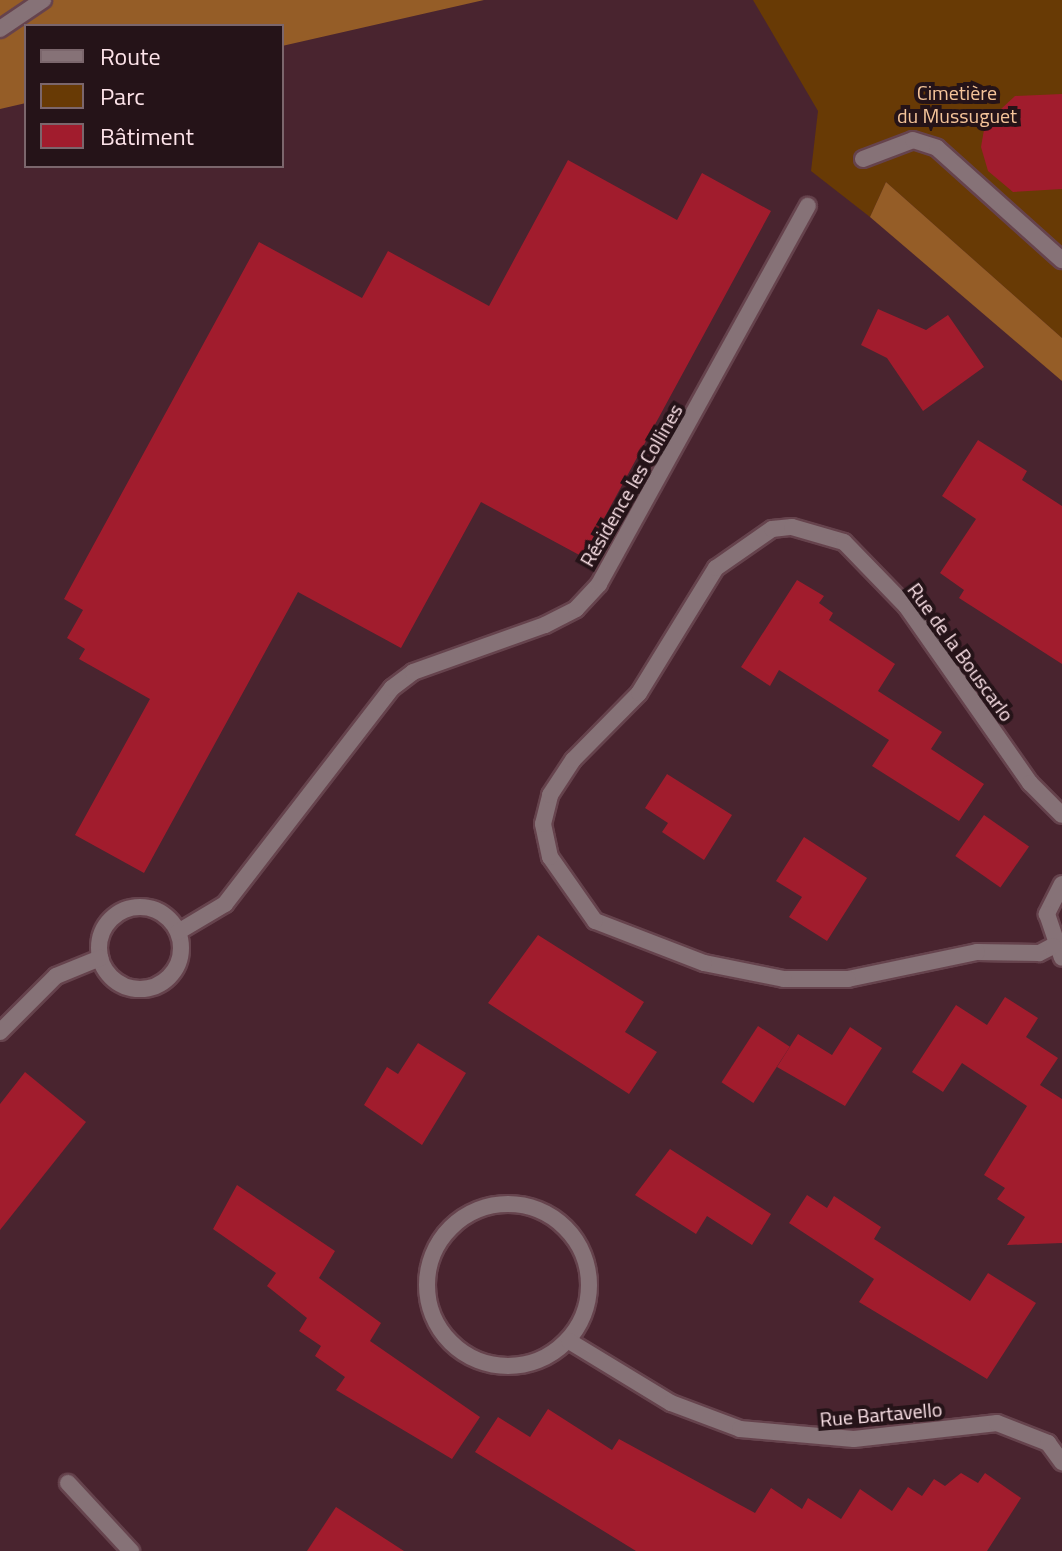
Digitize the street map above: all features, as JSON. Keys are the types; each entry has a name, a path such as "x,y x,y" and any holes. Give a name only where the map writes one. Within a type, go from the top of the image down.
{"street":[{"path":"0,29 43,0"},
{"path":"863,159 913,140 937,148 1062,260"},
{"name":"Résidence les Collines","path":"178,932 225,904 392,688 413,672 556,620 599,584 808,206"},
{"name":"Rue de la Bouscarlo","path":"1058,952 977,952 848,979 784,979 704,963 595,921 550,857 543,824 550,795 573,760 639,693 716,568 772,529 792,527 844,542 906,606 1030,783 1062,815"},
{"path":"1058,952 1047,914 1062,884"},
{"path":"147,908 178,932 174,971 154,987 127,988 100,958 102,932 121,912 147,908"},
{"path":"0,1032 56,976 100,958"},
{"path":"530,1206 574,1237 590,1289 569,1341 521,1366 492,1366 446,1339 433,1317 429,1266 456,1222 479,1209 530,1206"},
{"name":"Rue Bartavello","path":"569,1341 671,1403 740,1429 854,1439 997,1423 1048,1443 1062,1462"},
{"path":"68,1483 131,1551"}],"green space":[{"name":"Cimetière du Mussuguet","path":"753,0 1062,0 1062,338 886,182 870,217 811,171 818,111"}],"shaded area":[{"path":"0,0 484,0 284,46 284,24 24,24 24,103 0,109"},
{"path":"886,182 1062,338 1062,381 870,217"}],"building":[{"path":"1062,94 1062,189 1013,192 988,171 981,147 985,124 1015,96"},
{"path":"568,160 677,220 702,173 771,211 583,557 481,502 401,648 298,592 144,873 75,835 150,699 79,659 85,649 67,638 83,610 64,599 259,242 362,298 388,251 489,306"},
{"path":"878,309 926,330 948,315 984,367 923,411 887,358 861,345"},
{"path":"978,440 1027,471 1022,480 1062,506 1062,664 959,598 964,590 940,573 976,519 942,496"},
{"path":"797,580 824,596 819,603 833,613 829,620 895,664 878,691 942,732 931,749 984,784 959,821 872,766 889,740 779,670 770,686 741,667"},
{"path":"667,774 732,815 704,860 662,832 668,823 645,808"},
{"path":"984,815 1029,847 1000,888 955,856"},
{"path":"804,837 867,878 827,941 789,917 802,897 776,881"},
{"path":"538,935 644,1002 625,1032 657,1052 629,1094 488,1003"},
{"path":"1005,997 1038,1018 1026,1037 1058,1058 1040,1085 1062,1099 1062,1243 1007,1245 1025,1217 997,1199 1005,1188 984,1175 1027,1106 962,1063 943,1092 912,1072 956,1005 987,1025"},
{"path":"758,1026 790,1047 753,1103 722,1082"},
{"path":"850,1027 882,1048 845,1106 777,1067 798,1034 832,1055"},
{"path":"418,1043 466,1073 422,1145 364,1105 387,1067 398,1074"},
{"path":"25,1072 86,1122 0,1230 0,1104"},
{"path":"670,1149 771,1214 752,1245 707,1216 696,1234 635,1195"},
{"path":"237,1185 335,1251 319,1278 381,1323 370,1341 480,1417 452,1459 336,1390 345,1377 315,1356 321,1346 299,1331 307,1318 267,1286 276,1273 213,1229"},
{"path":"807,1195 827,1208 834,1196 881,1227 874,1239 970,1301 988,1273 1036,1303 987,1379 859,1302 874,1279 789,1223"},
{"path":"548,1409 612,1450 619,1439 755,1513 771,1488 802,1509 808,1498 841,1519 860,1489 892,1511 908,1487 922,1496 934,1479 945,1486 961,1473 978,1483 985,1473 1021,1498 987,1551 636,1551 475,1452 498,1417 530,1437"},
{"path":"336,1507 404,1551 307,1551"}]}
